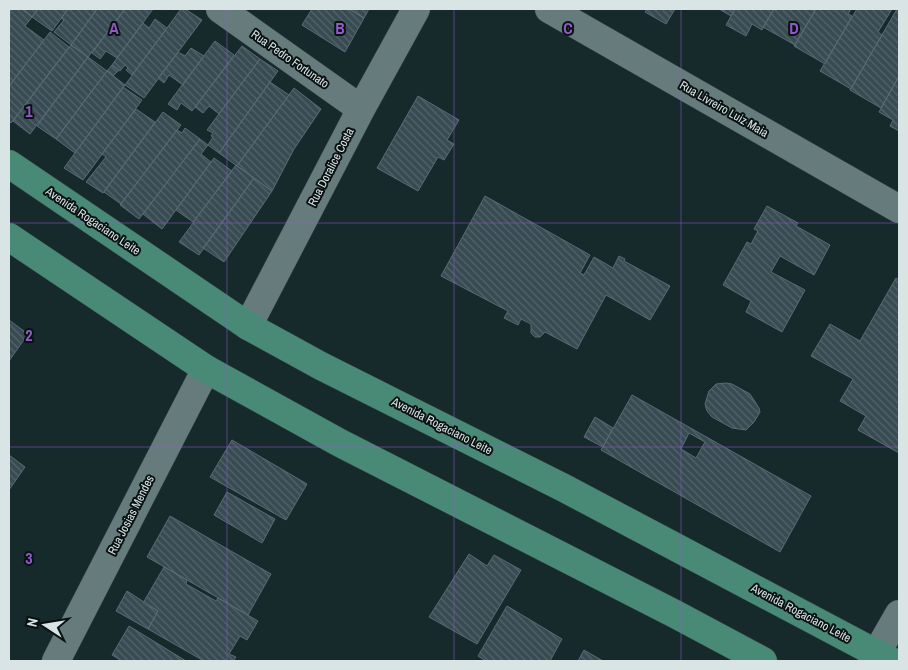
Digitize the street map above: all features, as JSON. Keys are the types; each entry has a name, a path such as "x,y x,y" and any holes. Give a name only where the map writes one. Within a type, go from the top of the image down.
{"main road":[{"name":"Avenida Rogaciano Leite","path":"9,164 248,326 321,366 564,488 880,659"},
{"path":"9,237 206,369 340,443 676,614 763,661"}],"street":[{"name":"Rua Pedro Fortunato","path":"220,9 361,109"},
{"name":"Rua Doralice Costa","path":"248,326 361,109 416,9"},
{"name":"Rua Livreiro Luiz Maia","path":"550,9 899,209"},
{"name":"Rua Josias Mendes","path":"56,661 206,369"},
{"path":"880,659 899,614"}],"building":[{"path":"10,9 22,9 32,17 25,26 44,40 10,85 9,84"},
{"path":"22,9 38,9 32,17"},
{"path":"38,9 68,9 52,31 32,17"},
{"path":"68,9 97,9 71,45 54,32 64,20 61,18"},
{"path":"97,9 125,9 88,57 71,45"},
{"path":"125,9 153,9 117,58 106,51 100,59 92,53"},
{"path":"181,9 185,9 202,20 144,98 125,85"},
{"path":"312,9 349,9 364,18 345,52 302,25"},
{"path":"349,9 369,9 364,18"},
{"path":"647,9 675,9 666,24 645,12"},
{"path":"719,9 735,9 731,16"},
{"path":"735,9 774,9 762,30 752,24 746,36 726,25"},
{"path":"774,9 816,9 795,45 763,27"},
{"path":"816,9 851,9 848,14 852,16 825,64 794,46"},
{"path":"857,9 892,9 878,32 882,35 851,89 820,71"},
{"path":"897,9 899,9 899,76 881,108 850,90"},
{"path":"155,19 167,28 132,75 126,70 128,68 125,65 120,71 112,65 143,23 149,28"},
{"path":"50,32 69,47 11,123 9,121 9,86"},
{"path":"215,41 234,55 192,111 181,103 177,110 168,104"},
{"path":"71,45 88,57 30,134 13,121"},
{"path":"242,46 260,59 219,114 209,106 203,113 195,107"},
{"path":"191,48 204,56 183,85 169,75 164,83 158,78 178,52 185,56"},
{"path":"88,57 107,71 56,139 37,126"},
{"path":"260,59 278,71 219,153 208,145 213,137 211,136 213,133 207,130"},
{"path":"112,65 119,70 113,76 107,71"},
{"path":"107,71 125,85 75,153 56,139"},
{"path":"899,76 899,131 890,126 893,120 879,112"},
{"path":"270,82 289,95 237,166 219,153"},
{"path":"123,87 142,100 83,180 64,168"},
{"path":"294,88 321,109 294,149 272,191 237,166"},
{"path":"418,96 459,120 447,140 454,144 444,160 438,157 418,191 377,168"},
{"path":"136,109 155,122 103,193 86,182 106,157 102,154"},
{"path":"163,112 181,125 121,204 104,192"},
{"path":"185,128 200,139 139,219 120,205 177,130 182,133"},
{"path":"200,139 208,145 201,154 211,162 162,229 143,214"},
{"path":"214,158 232,171 193,222 176,210"},
{"path":"236,165 254,178 199,255 179,242"},
{"path":"254,178 272,191 224,262 203,248"},
{"path":"485,196 590,255 580,273 584,275 594,257 613,268 619,256 625,259 624,261 670,286 650,320 606,295 577,349 545,332 540,337 535,337 531,333 531,324 521,319 518,325 504,318 508,311 441,276"},
{"path":"767,206 798,223 796,226 830,245 814,275 780,256 771,272 805,290 782,332 746,312 751,301 723,285 747,242 751,244 758,231 754,229"},
{"path":"896,278 899,280 899,453 858,430 866,416 840,401 853,379 811,356 830,324 860,341"},
{"path":"9,320 28,334 9,361"},
{"path":"716,384 732,384 750,394 759,408 760,412 746,430 732,428 712,417 707,411 705,404 709,391"},
{"path":"632,395 811,496 780,552 601,450","holes":["689,433 705,442 696,458 681,449"]},
{"path":"595,417 613,428 603,447 584,437"},
{"path":"232,440 307,484 286,520 210,477"},
{"path":"9,455 25,467 9,490"},
{"path":"227,492 275,519 262,543 214,515"},
{"path":"170,516 271,574 248,615 147,557"},
{"path":"469,554 487,566 494,555 521,570 477,644 429,617"},
{"path":"164,567 187,580 186,584 216,601 218,598 258,621 247,640 240,636 229,654 236,657 233,661 204,661 148,629 158,611 143,603"},
{"path":"127,591 158,611 148,629 116,611"},
{"path":"507,606 562,639 550,661 486,661 478,656"},
{"path":"129,626 186,661 122,661 112,655"},
{"path":"584,650 603,661 578,661"}]}
